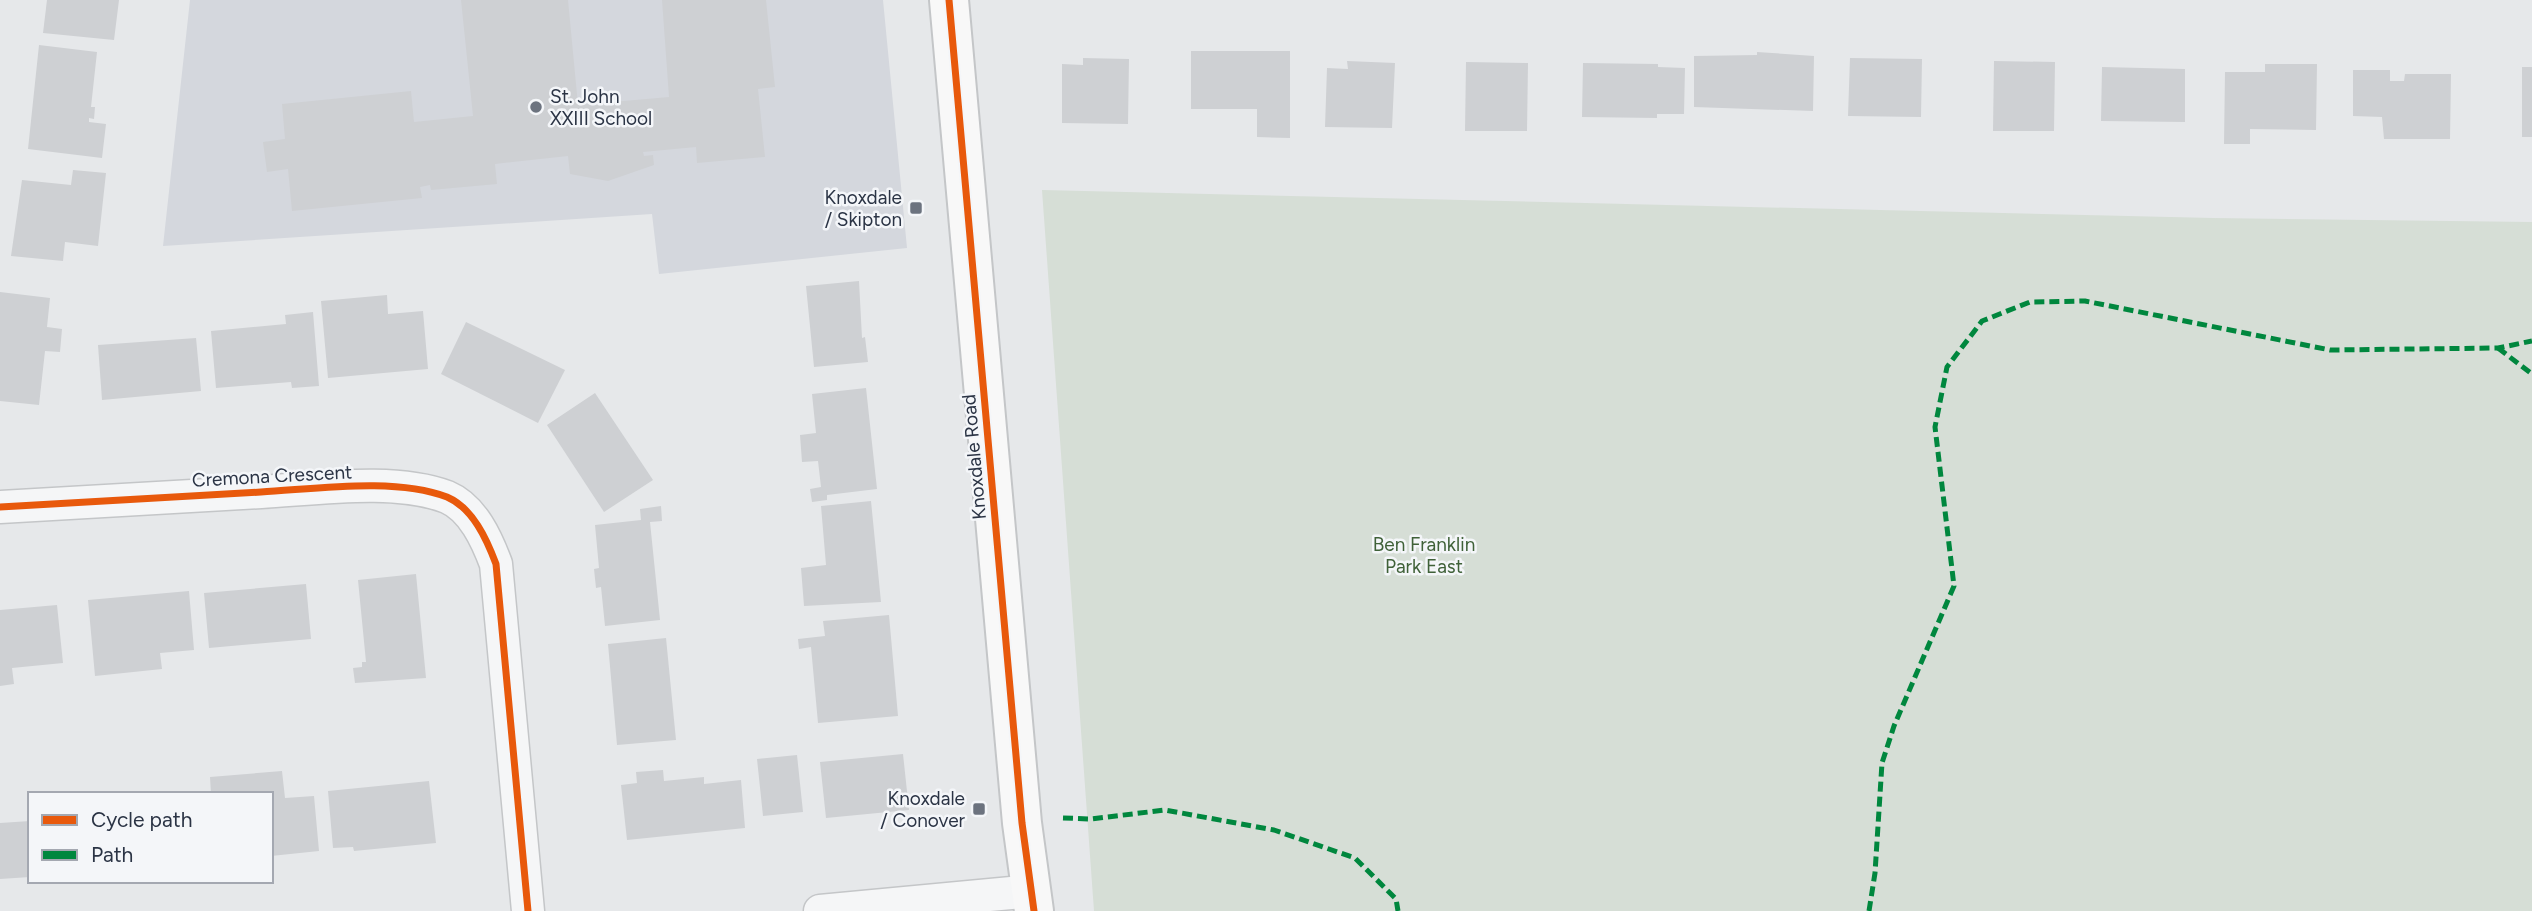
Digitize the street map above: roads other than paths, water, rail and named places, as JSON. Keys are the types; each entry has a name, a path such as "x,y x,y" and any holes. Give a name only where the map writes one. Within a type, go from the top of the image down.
{"street":[{"name":"Knoxdale Road","path":"949,0 1023,823 1033,901"},
{"name":"Cremona Crescent","path":"0,507 353,487 416,490 449,498 468,514 487,539 496,564 528,911"},
{"path":"820,911 1033,901"}],"place":[{"name":"St. John XXIII School","path":"536,107"},
{"name":"Knoxdale / Skipton","path":"916,208"},
{"name":"Knoxdale / Conover","path":"979,809"}],"park label":[{"name":"Ben Franklin Park East","path":"1424,555"}]}
